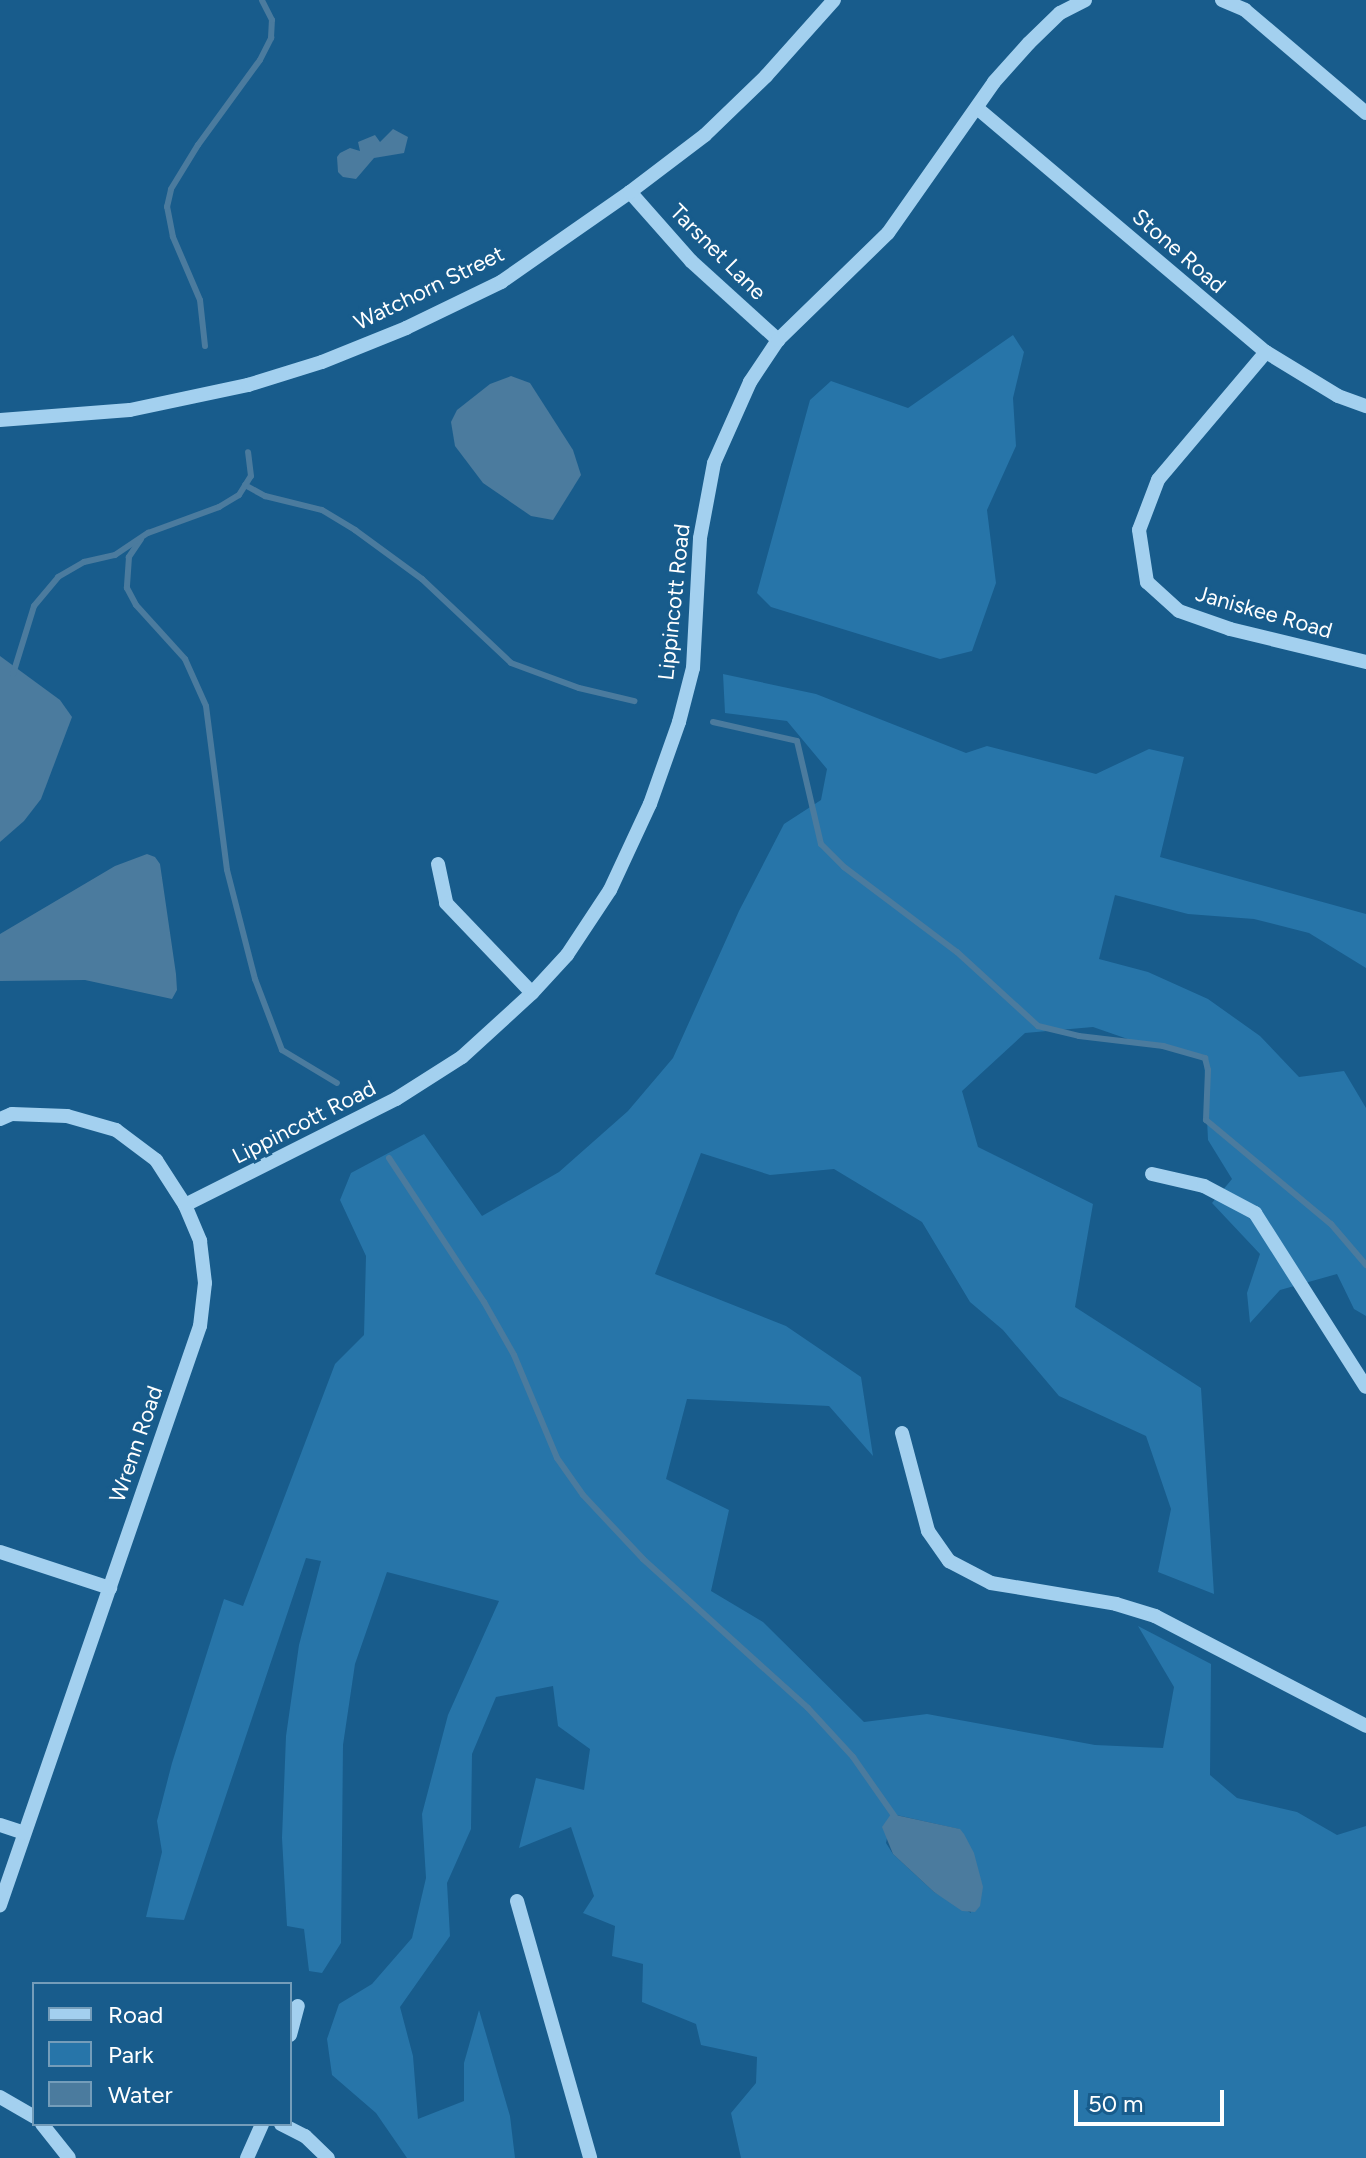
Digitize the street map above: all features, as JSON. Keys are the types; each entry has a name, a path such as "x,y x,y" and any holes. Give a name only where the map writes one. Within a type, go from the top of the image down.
{"street":[{"name":"Watchorn Street","path":"0,420 130,410 248,385 322,362 406,328 501,282 705,135 766,76 834,0"},
{"name":"Lippincott Road","path":"185,1205 396,1099 462,1057 532,993 567,955 610,890 650,804 679,722 693,668 700,538 714,463 750,382 778,340 888,233 977,108 1029,43 1060,13 1085,0"},
{"path":"1222,0 1245,10 1366,113"},
{"name":"Stone Road","path":"977,108 1266,352 1325,389 1366,406"},
{"name":"Tarsnet Lane","path":"630,192 691,261 778,340"},
{"name":"Janiskee Road","path":"1266,352 1158,480 1139,530 1147,582 1179,611 1230,629 1366,662"},
{"path":"438,864 446,903 532,993"},
{"name":"Wrenn Road","path":"0,1119 12,1114 67,1116 116,1130 156,1160 185,1205 200,1241 205,1283 200,1326 0,1905"},
{"path":"1152,1174 1204,1186 1255,1213 1366,1387"},
{"path":"902,1433 928,1531 949,1561 991,1583 1116,1604 1155,1616 1366,1726"},
{"path":"0,1552 110,1588"},
{"path":"0,1825 24,1833"},
{"path":"517,1901 590,2158"},
{"path":"292,2028 298,2006"},
{"path":"0,2097 32,2116"},
{"path":"44,2126 69,2158"},
{"path":"247,2158 261,2126"},
{"path":"285,2126 305,2136 328,2158"}],"green space":[{"path":"1013,335 1024,352 1013,398 1016,446 987,510 996,583 972,651 940,659 771,607 757,593 810,400 831,381 908,408"},
{"path":"723,674 816,694 966,753 987,746 1096,774 1149,749 1184,757 1160,857 1366,914 1366,968 1309,933 1254,919 1188,914 1115,895 1099,959 1148,972 1208,999 1260,1036 1299,1077 1344,1071 1366,1108 1366,1316 1354,1309 1337,1274 1280,1290 1250,1323 1247,1293 1260,1254 1212,1203 1232,1179 1208,1140 1204,1055 1145,1045 1093,1027 1025,1033 962,1091 978,1147 1093,1204 1075,1307 1201,1388 1214,1594 1158,1572 1171,1509 1146,1436 1059,1396 1003,1330 970,1302 922,1222 834,1169 770,1175 701,1153 655,1274 786,1326 861,1377 873,1456 829,1406 687,1399 666,1479 729,1510 711,1591 763,1622 864,1722 927,1714 1095,1745 1163,1748 1174,1687 1138,1626 1211,1664 1210,1775 1237,1798 1297,1812 1337,1835 1366,1826 1366,2158 741,2158 731,2113 756,2083 757,2057 701,2045 696,2024 642,2002 643,1964 612,1956 615,1926 583,1913 594,1896 571,1827 519,1848 536,1778 584,1790 590,1749 558,1726 553,1686 496,1697 472,1754 471,1829 447,1883 450,1936 400,2007 413,2056 418,2119 464,2101 464,2063 479,2010 510,2116 515,2158 407,2158 376,2113 332,2075 327,2039 339,2004 372,1984 412,1938 426,1878 422,1814 448,1715 499,1601 387,1572 355,1664 343,1745 341,1943 322,1973 309,1971 304,1929 287,1926 282,1838 286,1736 299,1645 321,1561 306,1558 184,1920 146,1917 162,1852 157,1821 224,1599 243,1606 335,1364 364,1335 366,1256 340,1200 351,1173 424,1134 482,1216 559,1172 628,1111 673,1058 739,911 784,824 821,800 827,769 787,721 725,713","holes":["892,1814 959,1829 971,1913 934,1892 893,1854 886,1843"]}],"water":[{"path":"393,129 408,137 404,153 374,158 356,179 343,177 338,172 337,157 340,153 350,148 360,151 358,142 375,135 380,142"},
{"path":"511,376 530,383 573,450 581,475 553,520 531,516 483,483 455,446 451,422 457,410 490,384"},
{"path":"0,656 60,700 72,717 41,799 24,821 0,842"},
{"path":"147,854 155,857 160,864 176,974 177,990 172,999 85,980 0,981 0,934 115,866"},
{"path":"891,1814 960,1829 974,1853 983,1887 980,1906 975,1912 962,1911 934,1892 893,1854 882,1827"}],"waterway":[{"path":"205,346 200,300 173,237 167,207 171,189 198,145 260,60 271,38 272,20 262,0"},
{"path":"13,674 34,606 58,577 84,562 115,555 148,533 219,507 239,495 251,476 248,452"},
{"path":"245,485 265,496 322,510 355,530 422,579 511,663 579,688 634,701"},
{"path":"141,539 129,557 127,588 136,605 185,659 206,706 227,870 255,979 282,1050 337,1083"},
{"path":"713,722 797,741 821,844 844,867 957,952 1038,1026 1079,1036 1163,1046 1205,1058 1208,1070 1206,1120 1331,1224 1366,1265"},
{"path":"389,1158 484,1302 514,1355 557,1458 583,1495 643,1559 808,1708 853,1757 895,1817"}]}
